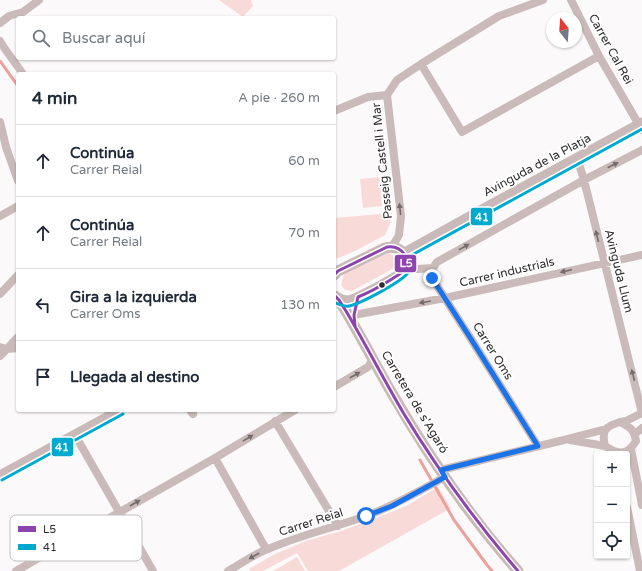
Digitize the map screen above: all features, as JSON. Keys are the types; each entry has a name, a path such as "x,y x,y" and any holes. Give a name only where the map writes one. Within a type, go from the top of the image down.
{"street":[{"path":"0,23 9,16 23,12 39,0"},
{"name":"Passeig Castell i Mar","path":"392,247 398,235 401,216 387,95 397,80 499,16 543,0"},
{"name":"Carrer Cal Rei","path":"571,0 599,56 641,126"},
{"path":"0,41 22,72"},
{"path":"421,64 462,132 599,56"},
{"name":"Passeig Castell i Mar","path":"336,109 368,97 387,95"},
{"path":"0,122 6,148 16,176"},
{"name":"Avinguda de la Platja","path":"404,254 577,158 641,126"},
{"path":"405,267 418,269 433,268 437,262 584,180 642,150"},
{"name":"Avinguda Llum","path":"577,158 584,180 642,413"},
{"path":"0,216 16,207"},
{"path":"336,274 385,248 392,247 399,249 404,254 406,261 405,267 401,274 358,297 347,301 337,297"},
{"name":"Carrer industrials","path":"354,320 604,262 642,255"},
{"name":"Carrer Oms","path":"433,268 432,278 538,446"},
{"path":"0,294 16,277"},
{"name":"Carretera de s'Agaró","path":"337,297 354,320 390,389 441,476 487,535 518,571"},
{"path":"354,320 358,297"},
{"path":"0,356 4,348 16,339"},
{"path":"4,348 16,348"},
{"path":"336,386 368,367 373,358"},
{"path":"0,476 117,412"},
{"path":"114,515 215,458 292,412"},
{"path":"613,451 605,446 603,437 606,429 611,425 626,421 642,413"},
{"path":"276,421 338,526"},
{"path":"620,422 630,427 638,440"},
{"path":"626,451 638,440 642,428"},
{"name":"Carrer Reial","path":"228,571 266,549 338,526 392,506 420,491 441,476 538,446 606,429"},
{"path":"75,435 121,515"},
{"name":"Carrer Reial","path":"568,439 605,446"},
{"path":"631,448 642,505"},
{"path":"215,458 266,549"},
{"path":"630,523 640,571"},
{"path":"142,552 153,571"},
{"path":"16,571 33,561"}],"shaded area":[{"path":"219,0 251,0 253,6 244,16 242,16"},
{"path":"379,177 382,206 363,208 360,179"},
{"path":"392,213 390,224 385,235 357,250 336,258 336,218"},
{"path":"384,252 392,254 396,262 394,268 352,291 345,290 341,285 344,274"},
{"path":"438,487 451,508 339,571 308,571 297,553 263,571 250,571 249,569 275,554 306,541 341,531 408,505"},
{"path":"297,557 305,571 273,571"}],"waterway":[{"path":"0,61 16,83"},
{"path":"420,460 454,520 492,571"}],"transit line":[{"name":"41","path":"336,303 343,306 349,306 379,293 396,283 407,274 411,265 410,256 642,129"},
{"name":"L5","path":"336,273 387,247 401,250 406,259 402,272 397,276 358,297 354,315 355,326"},
{"name":"L5","path":"336,297 346,311 404,414 430,455 472,515 518,571"},
{"name":"41","path":"2,480 123,414"}],"route":[{"path":"366,516 392,506 445,477 441,470 538,446 432,278"}]}
